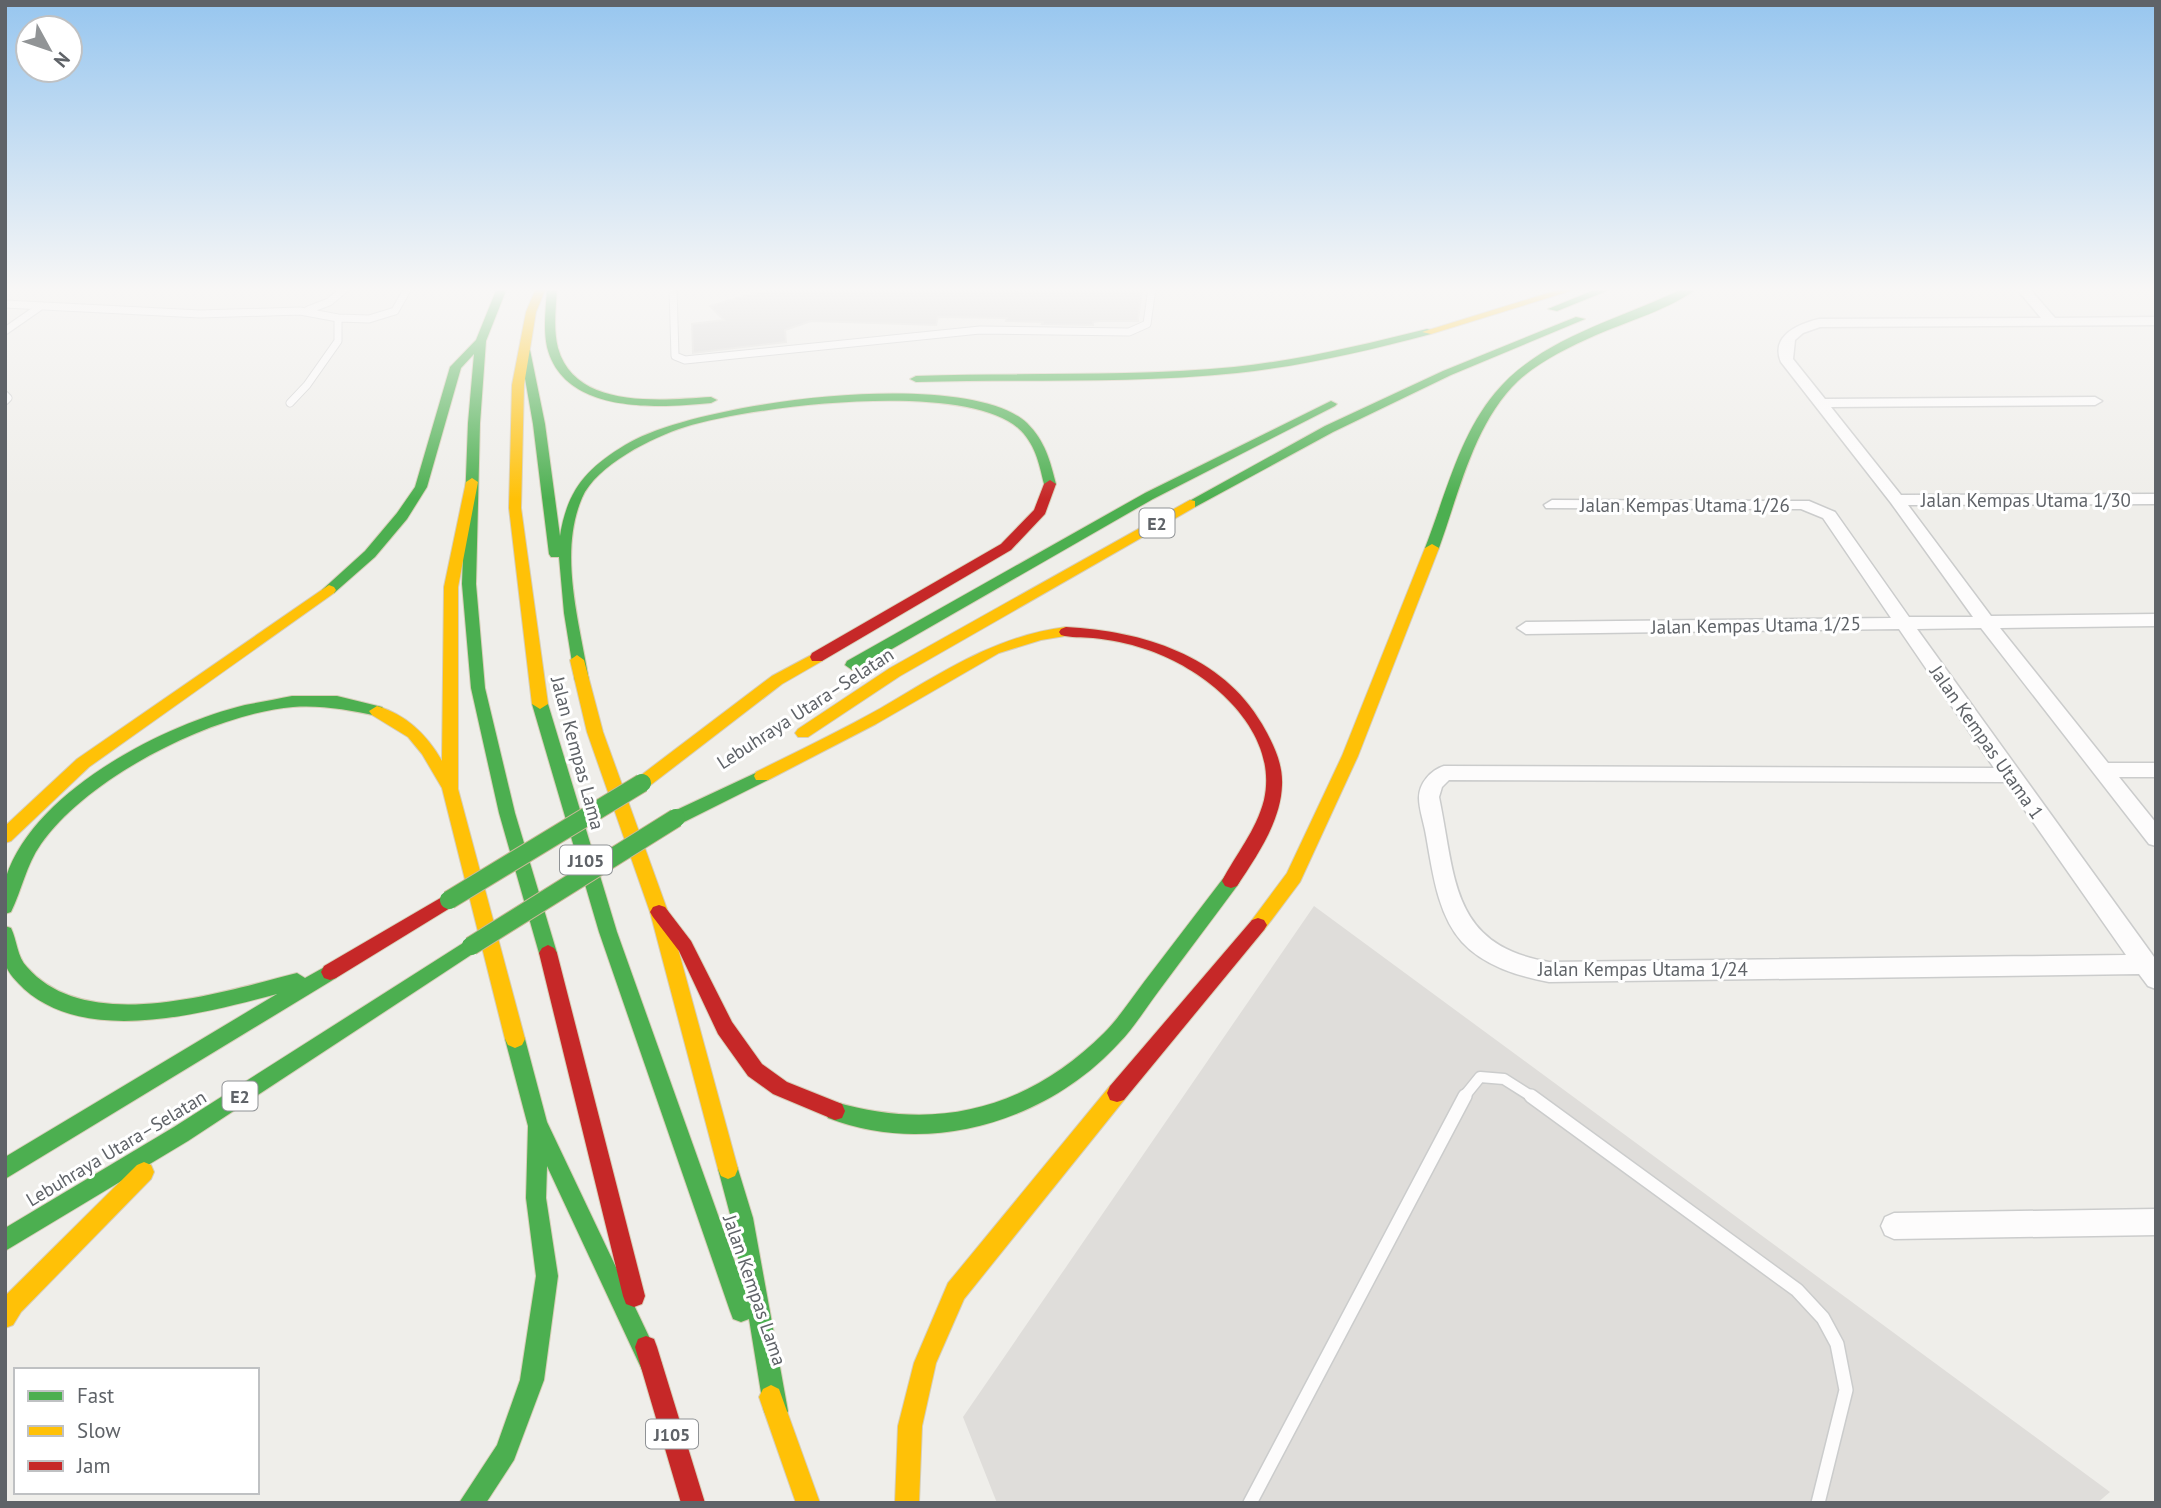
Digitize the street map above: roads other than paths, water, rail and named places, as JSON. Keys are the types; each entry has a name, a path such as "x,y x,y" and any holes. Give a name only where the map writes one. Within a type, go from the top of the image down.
{"main road":[{"path":"5,836 83,763 329,590 370,554 402,516 421,487 456,367 464,358"},
{"name":"J105","path":"480,358 469,584 478,688 507,813 552,968 651,1364 693,1503"},
{"name":"Jalan Kempas Lama","path":"524,358 519,385 515,508 539,699 608,932 776,1411"},
{"path":"527,358 539,424 553,538 582,681 595,732 659,912 742,1218 776,1411"},
{"path":"556,358 564,373 588,389 608,396 655,404 954,376 1165,374 1268,366 1314,358"},
{"name":"Lebuhraya Utara–Selatan","path":"5,1240 181,1134 471,946 676,818 907,665 1179,510 1329,429 1483,358"},
{"path":"907,1503 910,1426 916,1400 925,1363 956,1291 1045,1178 1255,930 1294,877 1350,755 1472,446 1504,389 1548,358"},
{"path":"582,681 567,551 575,500 609,459 634,443 670,427 710,415 890,394 921,394 980,404 1004,415 1028,431 1041,449 1049,468 1050,485 1043,505 1028,527 1006,547 777,680 642,783"},
{"name":"Lebuhraya Utara–Selatan","path":"833,676 1131,507 1274,430 1347,396"},
{"path":"472,482 451,587 450,789 537,1123 651,1364"},
{"path":"659,912 687,949 706,993 730,1037 756,1071 799,1097 855,1119 919,1126 992,1114 1052,1086 1110,1040 1233,880 1260,835 1275,785 1266,744 1246,707 1214,676 1176,655 1141,642 1076,633 1044,634 1006,644 964,663 918,694 676,818"},
{"path":"5,907 15,872 42,829 86,788 133,755 184,731 233,714 289,703 334,701 370,708 401,721 420,738 450,789"},
{"name":"Lebuhraya Utara–Selatan","path":"5,1169 642,783 749,723"},
{"path":"5,933 7,947 20,976 49,997 90,1011 154,1012 329,973"},
{"path":"471,1503 506,1452 532,1380 547,1276 536,1198 537,1123"},
{"path":"5,1317 13,1304 181,1134"},
{"name":"J105","path":"776,1411 808,1503"}],"street":[{"path":"1786,358 1897,500 1986,622 2156,838"},
{"path":"1820,402 2095,401"},
{"name":"Jalan Kempas Utama 1/30","path":"1897,500 2156,499"},
{"name":"Jalan Kempas Utama 1/26","path":"1552,505 1803,504 1817,508"},
{"name":"Jalan Kempas Utama 1","path":"1817,508 1829,514 2010,775 2151,971"},
{"name":"Jalan Kempas Utama 1/25","path":"1525,628 2156,621"},
{"path":"2103,770 2156,770"},
{"name":"Jalan Kempas Utama 1/24","path":"2010,775 1444,773 1433,783 1429,797 1453,902 1462,925 1498,958 1520,968 1549,972 2151,971"},
{"path":"1894,1226 2156,1222"}],"lane":[{"path":"290,402 307,385 326,358"},
{"path":"681,358 701,358"},
{"path":"5,395 8,398 5,401"},
{"path":"1250,1503 1462,1099 1480,1077 1504,1079 1529,1094 1797,1290 1823,1318 1837,1344 1846,1390 1818,1503"}]}
